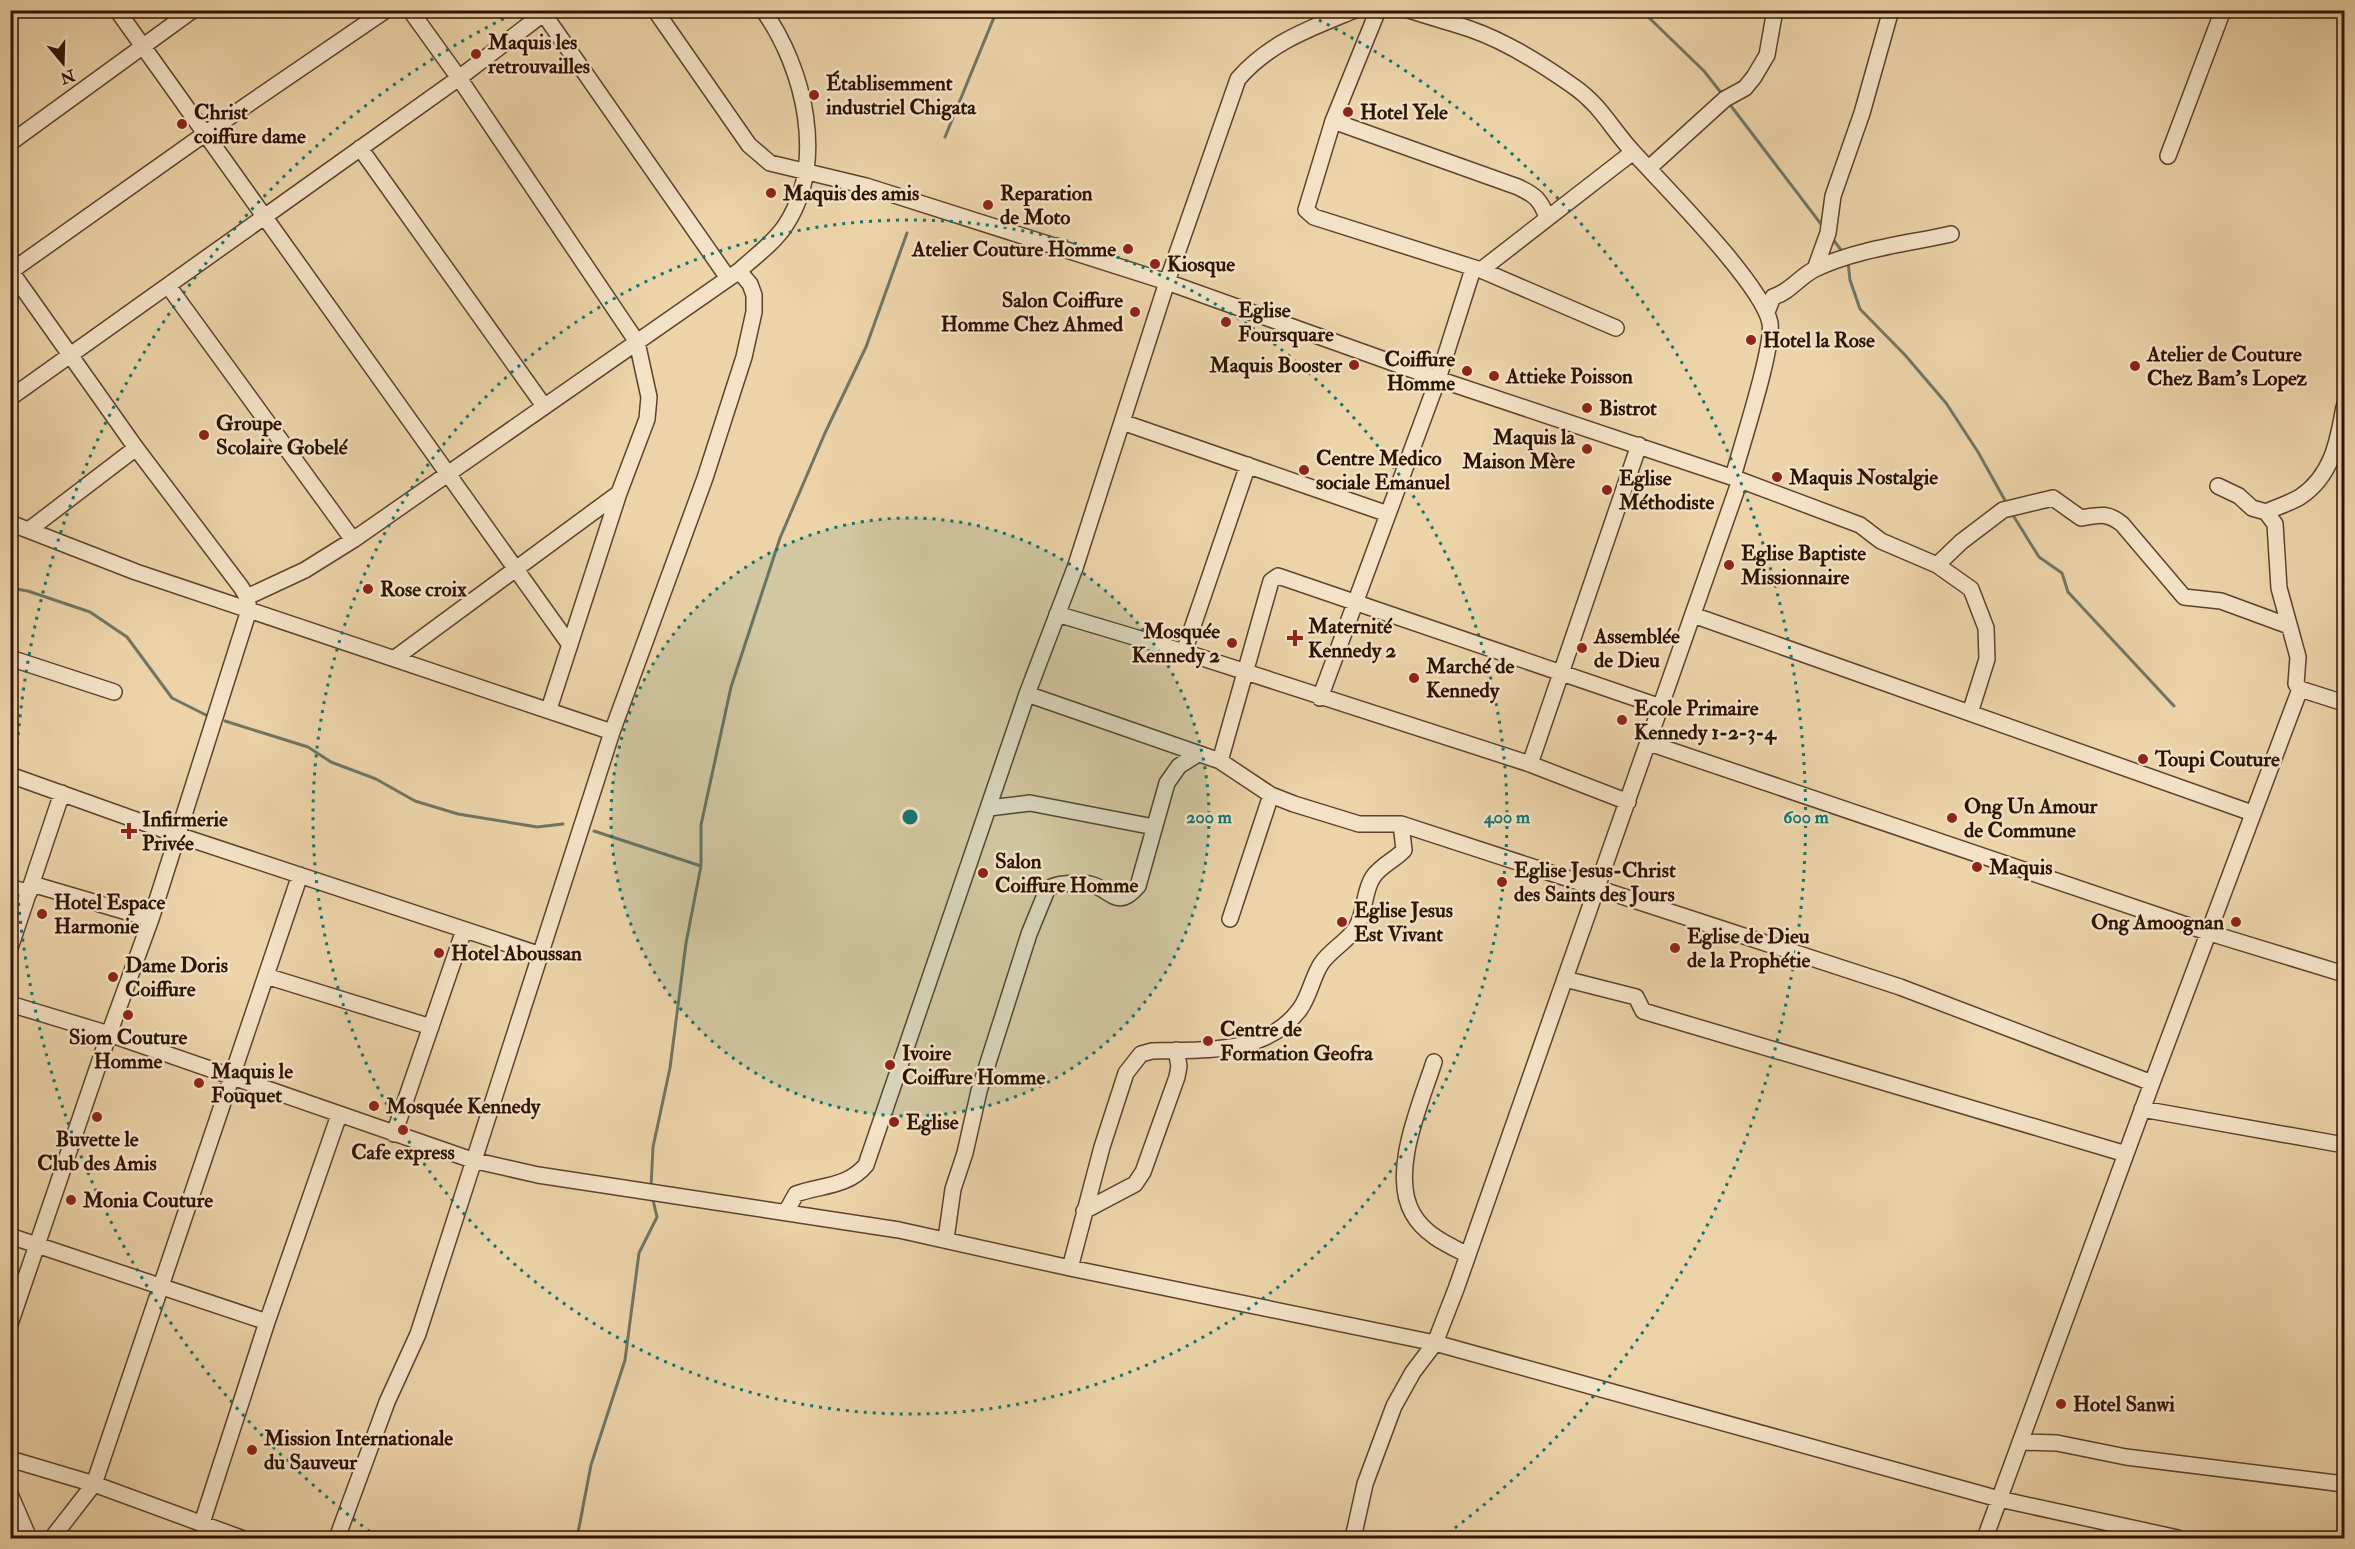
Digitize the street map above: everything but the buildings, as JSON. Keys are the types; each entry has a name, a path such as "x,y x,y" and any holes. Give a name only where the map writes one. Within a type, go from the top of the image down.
{"street":[{"path":"117,10 570,645"},
{"path":"10,143 193,10"},
{"path":"248,604 11,271 206,133 386,10"},
{"path":"410,10 459,78 637,342 649,396 647,419 620,493 549,709"},
{"path":"655,10 749,145 770,163 866,186 1167,282 1438,379 1737,478 1851,520 1881,541 1937,565 1971,589 1986,628 1987,658 1970,713"},
{"path":"10,1324 109,1034 151,919 248,604 353,540 449,474 733,274 784,228 794,210 807,171 807,131 788,55 764,10"},
{"path":"786,1212 796,1194 847,1181 858,1175 866,1165 1027,694 1076,568 1167,282 1238,79 1254,60 1281,42 1356,10"},
{"path":"1378,10 1333,121 1306,210 1314,217 1477,270 1616,328"},
{"path":"1353,1539 1365,1484 1394,1406 1413,1372 1435,1344 1468,1255 1693,615 1737,478 1767,349 1770,325 1767,312 1737,269 1650,168 1633,152 1594,103 1552,72 1471,29 1408,10"},
{"path":"1650,168 1725,99 1745,88 1755,77 1767,55 1774,10"},
{"path":"1815,269 1828,233 1833,196 1863,113 1891,10"},
{"path":"2168,156 2223,10"},
{"path":"10,398 169,287 459,78 544,12 733,274 750,284 754,295 754,312 744,357 705,478 612,732 538,954 418,1334 372,1440 337,1539"},
{"path":"1333,121 1536,195 1542,203 1547,218"},
{"path":"360,148 544,406"},
{"path":"1320,698 1477,270 1633,152"},
{"path":"1767,312 1773,297 1783,294 1815,269 1847,258 1951,234"},
{"path":"169,287 353,540"},
{"path":"2266,512 2301,496 2323,472 2338,445 2344,407"},
{"path":"1122,422 1388,514"},
{"path":"1530,764 1639,445"},
{"path":"30,530 136,448"},
{"path":"1184,652 1248,465"},
{"path":"2218,486 2240,496 2252,508 2266,512 2275,524 2276,566 2298,657 2296,684 2300,689 2344,704"},
{"path":"395,658 620,493"},
{"path":"1937,565 1960,542 2003,510 2053,498 2081,518 2100,513 2111,515 2122,524 2184,597 2221,601 2289,626"},
{"path":"10,524 103,560 248,604 395,658 612,732"},
{"path":"1220,761 1274,577 1278,576 1661,707"},
{"path":"1057,614 1245,671 1320,698 1530,764 1628,802"},
{"path":"1693,615 2252,813"},
{"path":"10,658 114,692"},
{"path":"1985,1539 2151,1083 2210,933 2252,813 2300,689"},
{"path":"1027,694 1220,761 1271,795 1359,824 1401,825 1900,987 2151,1083"},
{"path":"1648,743 2210,933 2344,974"},
{"path":"946,1239 953,1189 965,1153 980,1091 1025,945 1047,890 1056,883 1062,883 1093,885 1111,897 1118,898 1133,892 1138,886 1172,773 1198,754"},
{"path":"10,775 178,835 538,954"},
{"path":"10,948 62,793"},
{"path":"1230,919 1271,795"},
{"path":"989,808 1030,803 1154,827"},
{"path":"1070,1268 1084,1211 1126,1073 1142,1054 1176,1050 1227,1049 1248,1044 1286,1024 1299,1011 1313,988 1321,964 1355,930 1372,879 1378,870 1404,850 1401,825"},
{"path":"52,1539 94,1484 300,875"},
{"path":"10,887 31,888 151,919"},
{"path":"394,1134 464,930"},
{"path":"266,976 431,1027"},
{"path":"1565,979 1636,997 1643,1011 2126,1154"},
{"path":"10,1004 109,1034 472,1160 538,1174 946,1239 1070,1268 1435,1344 1999,1499 2178,1539"},
{"path":"1084,1211 1122,1193 1135,1184 1139,1178 1177,1077 1179,1066 1176,1050"},
{"path":"1434,1062 1406,1156 1407,1199 1413,1214 1434,1236 1468,1255"},
{"path":"2142,1109 2344,1145"},
{"path":"202,1523 267,1322 339,1115"},
{"path":"10,1236 267,1322"},
{"path":"2020,1442 2057,1443 2126,1457 2344,1484"},
{"path":"10,1459 94,1484 241,1539"},
{"path":"10,1494 29,1539"}],"waterway":[{"path":"945,137 997,10"},
{"path":"1641,10 1704,71 1722,94"},
{"path":"1728,102 1824,228"},
{"path":"651,1187 653,1147 670,1068 686,943 701,866 701,825 731,687 780,538 825,433 866,347 907,233"},
{"path":"1832,238 1844,254"},
{"path":"1848,262 1850,280 1860,309 1905,355 1946,403 1978,452 2007,504"},
{"path":"2011,512 2039,557 2062,573 2068,592 2174,706"},
{"path":"10,588 28,591 90,612 127,637 172,698 208,716"},
{"path":"225,721 308,747 331,762 376,779 415,801 458,814 537,827 563,824"},
{"path":"594,831 701,866"},
{"path":"577,1538 591,1465 625,1360 639,1253 657,1217 652,1196"}],"place":[{"name":"Maquis les retrouvailles","path":"476,54"},
{"name":"Établisemment industriel Chigata","path":"814,95"},
{"name":"Hotel Yele","path":"1348,112"},
{"name":"Christ coiffure dame","path":"182,124"},
{"name":"Maquis des amis","path":"771,193"},
{"name":"Reparation de Moto","path":"988,205"},
{"name":"Atelier Couture Homme","path":"1128,249"},
{"name":"Kiosque","path":"1155,264"},
{"name":"Salon Coiffure Homme Chez Ahmed","path":"1135,312"},
{"name":"Eglise Foursquare","path":"1226,322"},
{"name":"Hotel la Rose","path":"1751,340"},
{"name":"Maquis Booster","path":"1354,365"},
{"name":"Atelier de Couture Chez Bam's Lopez","path":"2135,366"},
{"name":"Coiffure Homme","path":"1467,371"},
{"name":"Attieke Poisson","path":"1494,376"},
{"name":"Bistrot","path":"1587,408"},
{"name":"Groupe Scolaire Gobelé","path":"204,435"},
{"name":"Maquis la Maison Mère","path":"1587,449"},
{"name":"Centre Medico sociale Emanuel","path":"1304,470"},
{"name":"Maquis Nostalgie","path":"1777,477"},
{"name":"Eglise Méthodiste","path":"1607,490"},
{"name":"Eglise Baptiste Missionnaire","path":"1729,565"},
{"name":"Rose croix","path":"368,589"},
{"name":"Maternité Kennedy 2","path":"1295,638"},
{"name":"Mosquée Kennedy 2","path":"1232,643"},
{"name":"Assemblée de Dieu","path":"1582,648"},
{"name":"Marché de Kennedy","path":"1414,678"},
{"name":"Ecole Primaire Kennedy 1-2-3-4","path":"1622,720"},
{"name":"Toupi Couture","path":"2143,759"},
{"name":"Ong Un Amour de Commune","path":"1952,818"},
{"name":"Infirmerie Privée","path":"129,831"},
{"name":"Maquis","path":"1977,867"},
{"name":"Salon Coiffure Homme","path":"983,873"},
{"name":"Eglise Jesus-Christ des Saints des Jours","path":"1502,882"},
{"name":"Hotel Espace Harmonie","path":"42,914"},
{"name":"Eglise Jesus Est Vivant","path":"1342,922"},
{"name":"Ong Amoognan","path":"2236,922"},
{"name":"Eglise de Dieu de la Prophétie","path":"1675,948"},
{"name":"Hotel Aboussan","path":"439,953"},
{"name":"Dame Doris Coiffure","path":"113,977"},
{"name":"Siom Couture Homme","path":"128,1015"},
{"name":"Centre de Formation Geofra","path":"1208,1041"},
{"name":"Ivoire Coiffure Homme","path":"890,1065"},
{"name":"Maquis le Fouquet","path":"199,1083"},
{"name":"Mosquée Kennedy","path":"374,1106"},
{"name":"Buvette le Club des Amis","path":"97,1117"},
{"name":"Eglise","path":"894,1122"},
{"name":"Cafe express","path":"403,1130"},
{"name":"Monia Couture","path":"71,1200"},
{"name":"Hotel Sanwi","path":"2061,1404"},
{"name":"Mission Internationale du Sauveur","path":"252,1450"}]}
